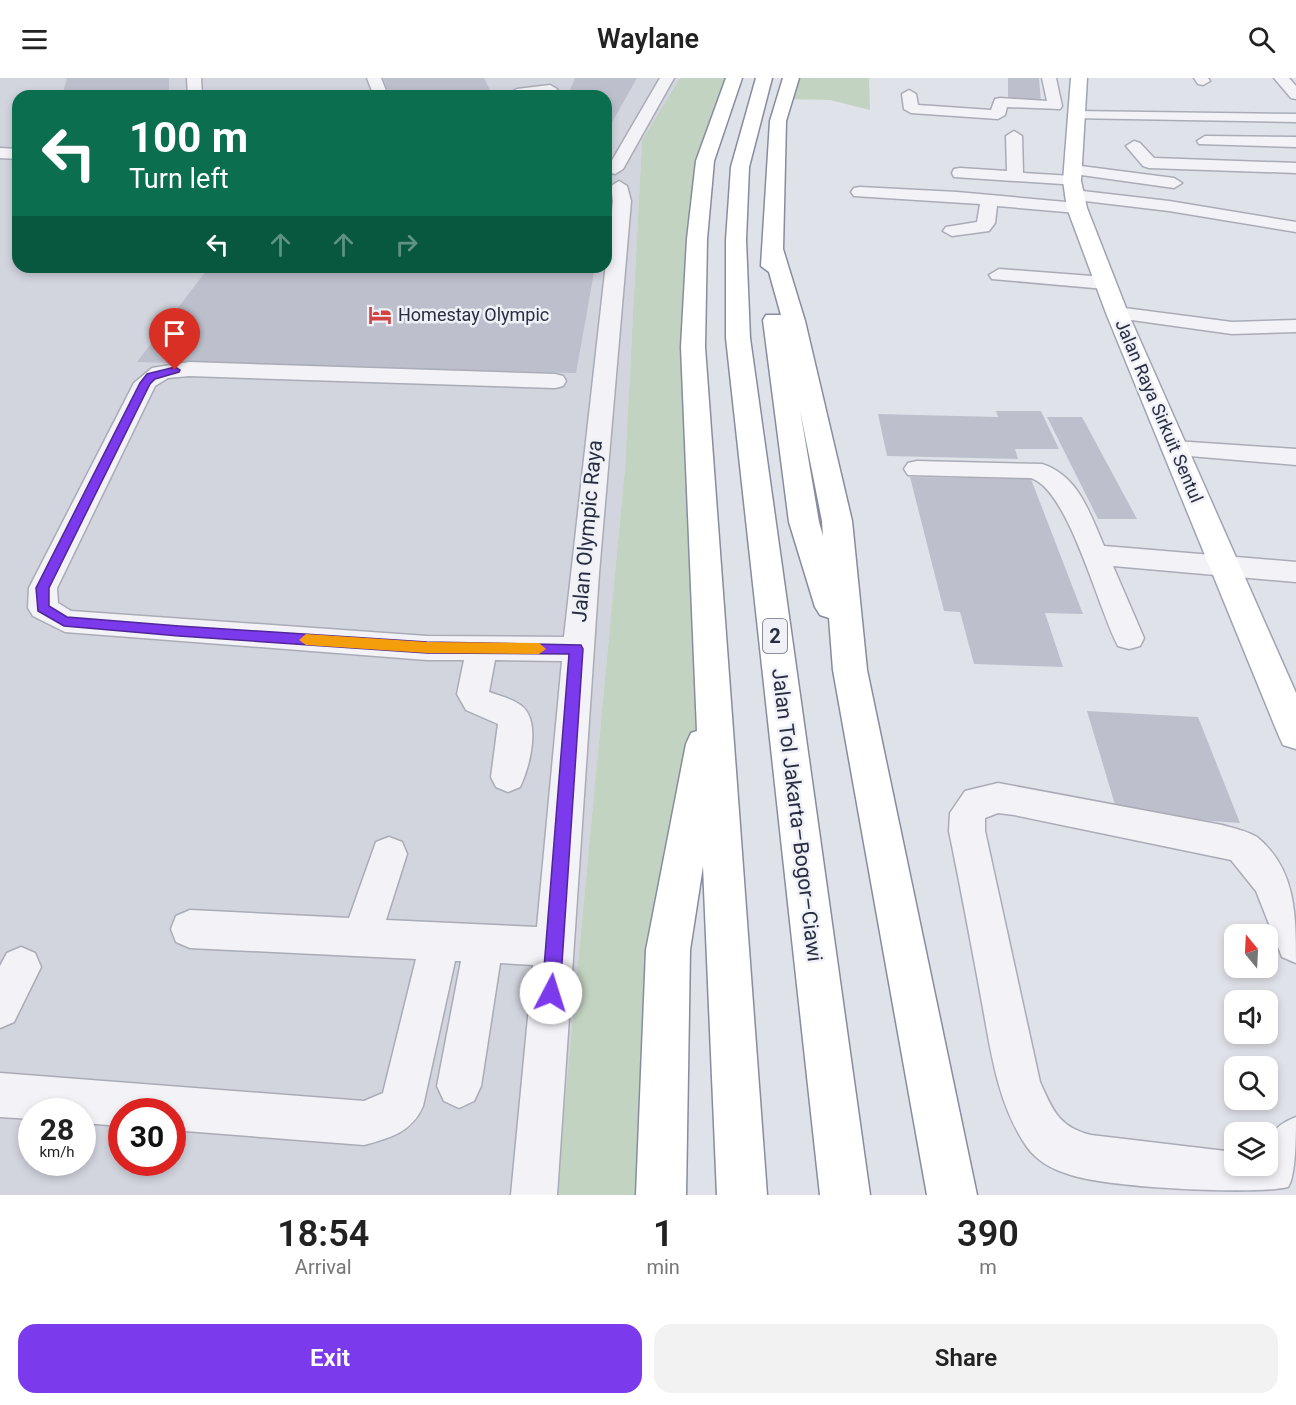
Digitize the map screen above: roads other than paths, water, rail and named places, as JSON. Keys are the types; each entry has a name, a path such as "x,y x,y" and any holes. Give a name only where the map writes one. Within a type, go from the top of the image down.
{"main road":[{"path":"734,78 705,162 696,251 693,346 742,1195"},
{"name":"Jalan Tol Jakarta–Bogor–Ciawi","path":"764,78 740,167 736,240 738,338 845,1195"},
{"path":"791,78 778,121 771,243 794,321 837,521 850,670 952,1195"},
{"name":"Jalan Raya Sirkuit Sentul","path":"1079,78 1075,115 1074,188 1105,283 1296,734"},
{"path":"661,1195 668,950 714,690"}],"street":[{"path":"613,180 667,78"},
{"path":"910,78 910,108 917,110 998,115 1000,102 997,86"},
{"path":"1000,102 1055,106 1049,78"},
{"path":"1281,78 1296,95"},
{"path":"1075,115 1293,120"},
{"path":"1102,115 1107,131"},
{"path":"1182,116 1225,165"},
{"path":"1014,135 1015,176"},
{"path":"1205,141 1296,142"},
{"path":"1134,146 1149,163 1296,168"},
{"path":"960,173 1015,176 1169,206 1296,227"},
{"name":"Jalan Olympic Raya","path":"534,1195 555,948 576,649 598,410 622,201 613,180"},
{"path":"860,192 989,200 1074,188 1192,185"},
{"path":"952,231 983,227 986,223 989,200"},
{"path":"999,275 1105,283"},
{"path":"1117,314 1242,327 1282,329 1296,326"},
{"path":"555,381 189,369 161,372 151,376 43,588 43,608 64,621 179,631 197,648 217,652 370,662 392,660 427,648 576,649"},
{"path":"1175,449 1296,457"},
{"path":"917,469 1033,470 1048,473 1065,491 1129,638"},
{"path":"1094,555 1296,572"},
{"path":"482,649 473,694 477,701 501,709 513,717 516,730 508,777"},
{"path":"1296,944 1270,881 1243,848 1222,841 998,798 977,802 968,813 967,831 1019,1083 1034,1118 1057,1146 1088,1158 1256,1177 1273,1170 1296,1139"},
{"path":"361,939 388,854"},
{"path":"190,929 555,948"},
{"path":"0,1095 364,1123 383,1118 401,1106 439,943"},
{"path":"459,1086 483,945"},
{"path":"0,1008 21,967"}],"place":[{"name":"Homestay Olympic","path":"380,315"}]}
